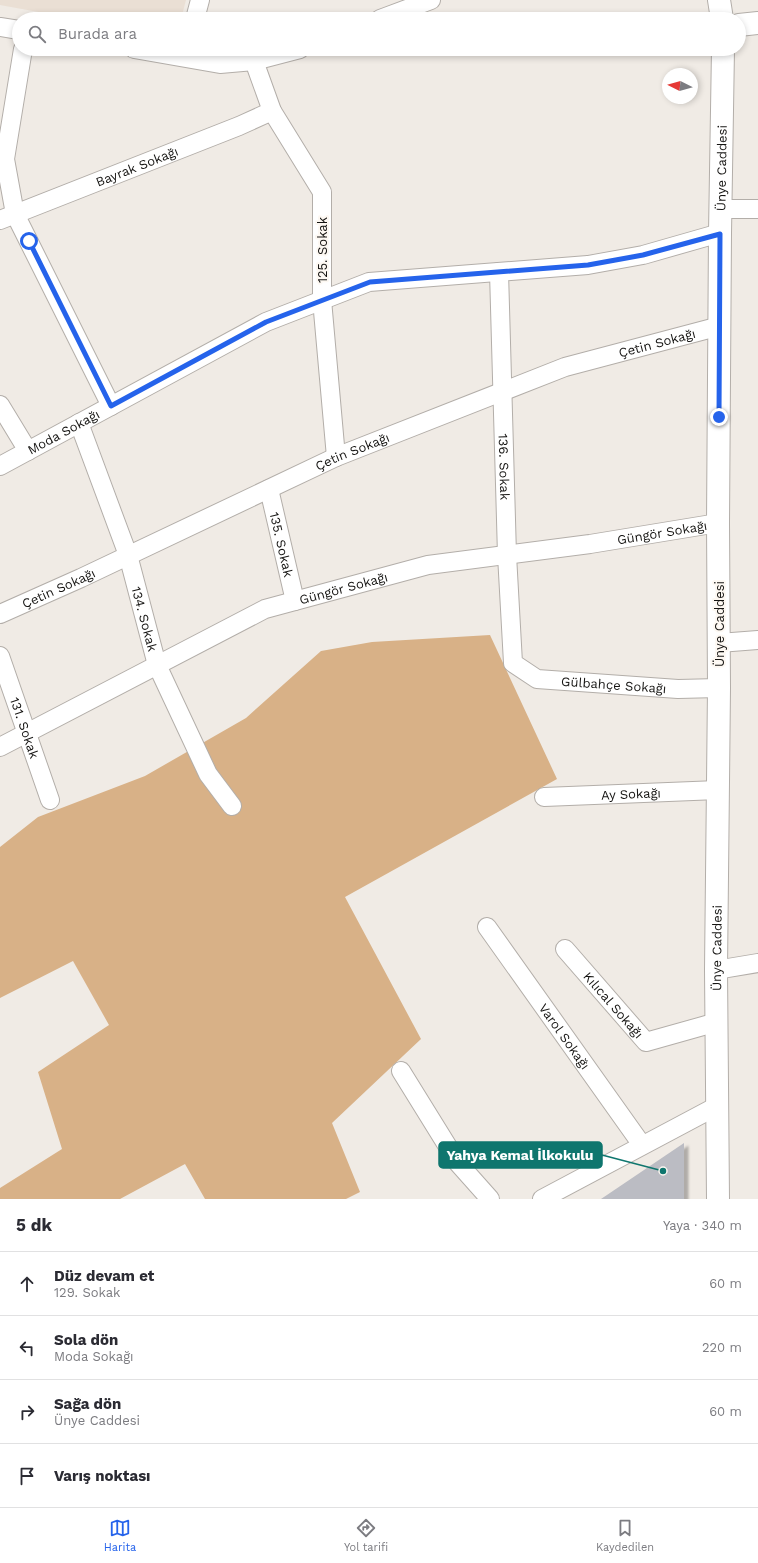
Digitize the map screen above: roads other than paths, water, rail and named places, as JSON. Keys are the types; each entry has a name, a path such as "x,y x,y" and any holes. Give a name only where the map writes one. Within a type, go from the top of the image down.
{"main road":[{"path":"719,0 722,12"},
{"path":"724,12 726,0"},
{"path":"746,24 758,23"},
{"name":"Ünye Caddesi","path":"718,1199 716,970 722,56"}],"street":[{"path":"197,12 200,0"},
{"path":"399,12 431,0"},
{"path":"0,27 12,29"},
{"path":"22,56 5,158 7,217 111,406"},
{"path":"195,56 220,64 254,61 273,56"},
{"name":"125. Sokak","path":"254,61 272,111 322,192 322,300 336,457"},
{"name":"Bayrak Sokağı","path":"7,217 239,126 272,111"},
{"path":"720,209 758,209"},
{"name":"Moda Sokağı","path":"0,466 266,322 370,282 588,265 643,255 720,234"},
{"name":"136. Sokak","path":"500,272 507,555 513,663"},
{"name":"Çetin Sokağı","path":"0,614 336,457 565,367 720,326"},
{"path":"0,405 28,451"},
{"name":"134. Sokak","path":"79,423 128,555 157,665 208,774 232,806"},
{"name":"135. Sokak","path":"269,489 295,601"},
{"name":"Güngör Sokağı","path":"0,747 265,609 428,565 590,544 718,523"},
{"path":"719,643 758,640"},
{"name":"131. Sokak","path":"0,656 50,800"},
{"name":"Gülbahçe Sokağı","path":"513,663 537,679 678,689 719,688"},
{"name":"Ay Sokağı","path":"544,797 718,790"},
{"name":"Varol Sokağı","path":"487,927 642,1145"},
{"name":"Kılıcal Sokağı","path":"565,949 646,1042 716,1022"},
{"path":"716,970 758,963"},
{"path":"401,1071 458,1163 490,1199"},
{"path":"542,1199 717,1106"}],"place":[{"name":"Yahya Kemal İlkokulu","path":"663,1171"}]}
